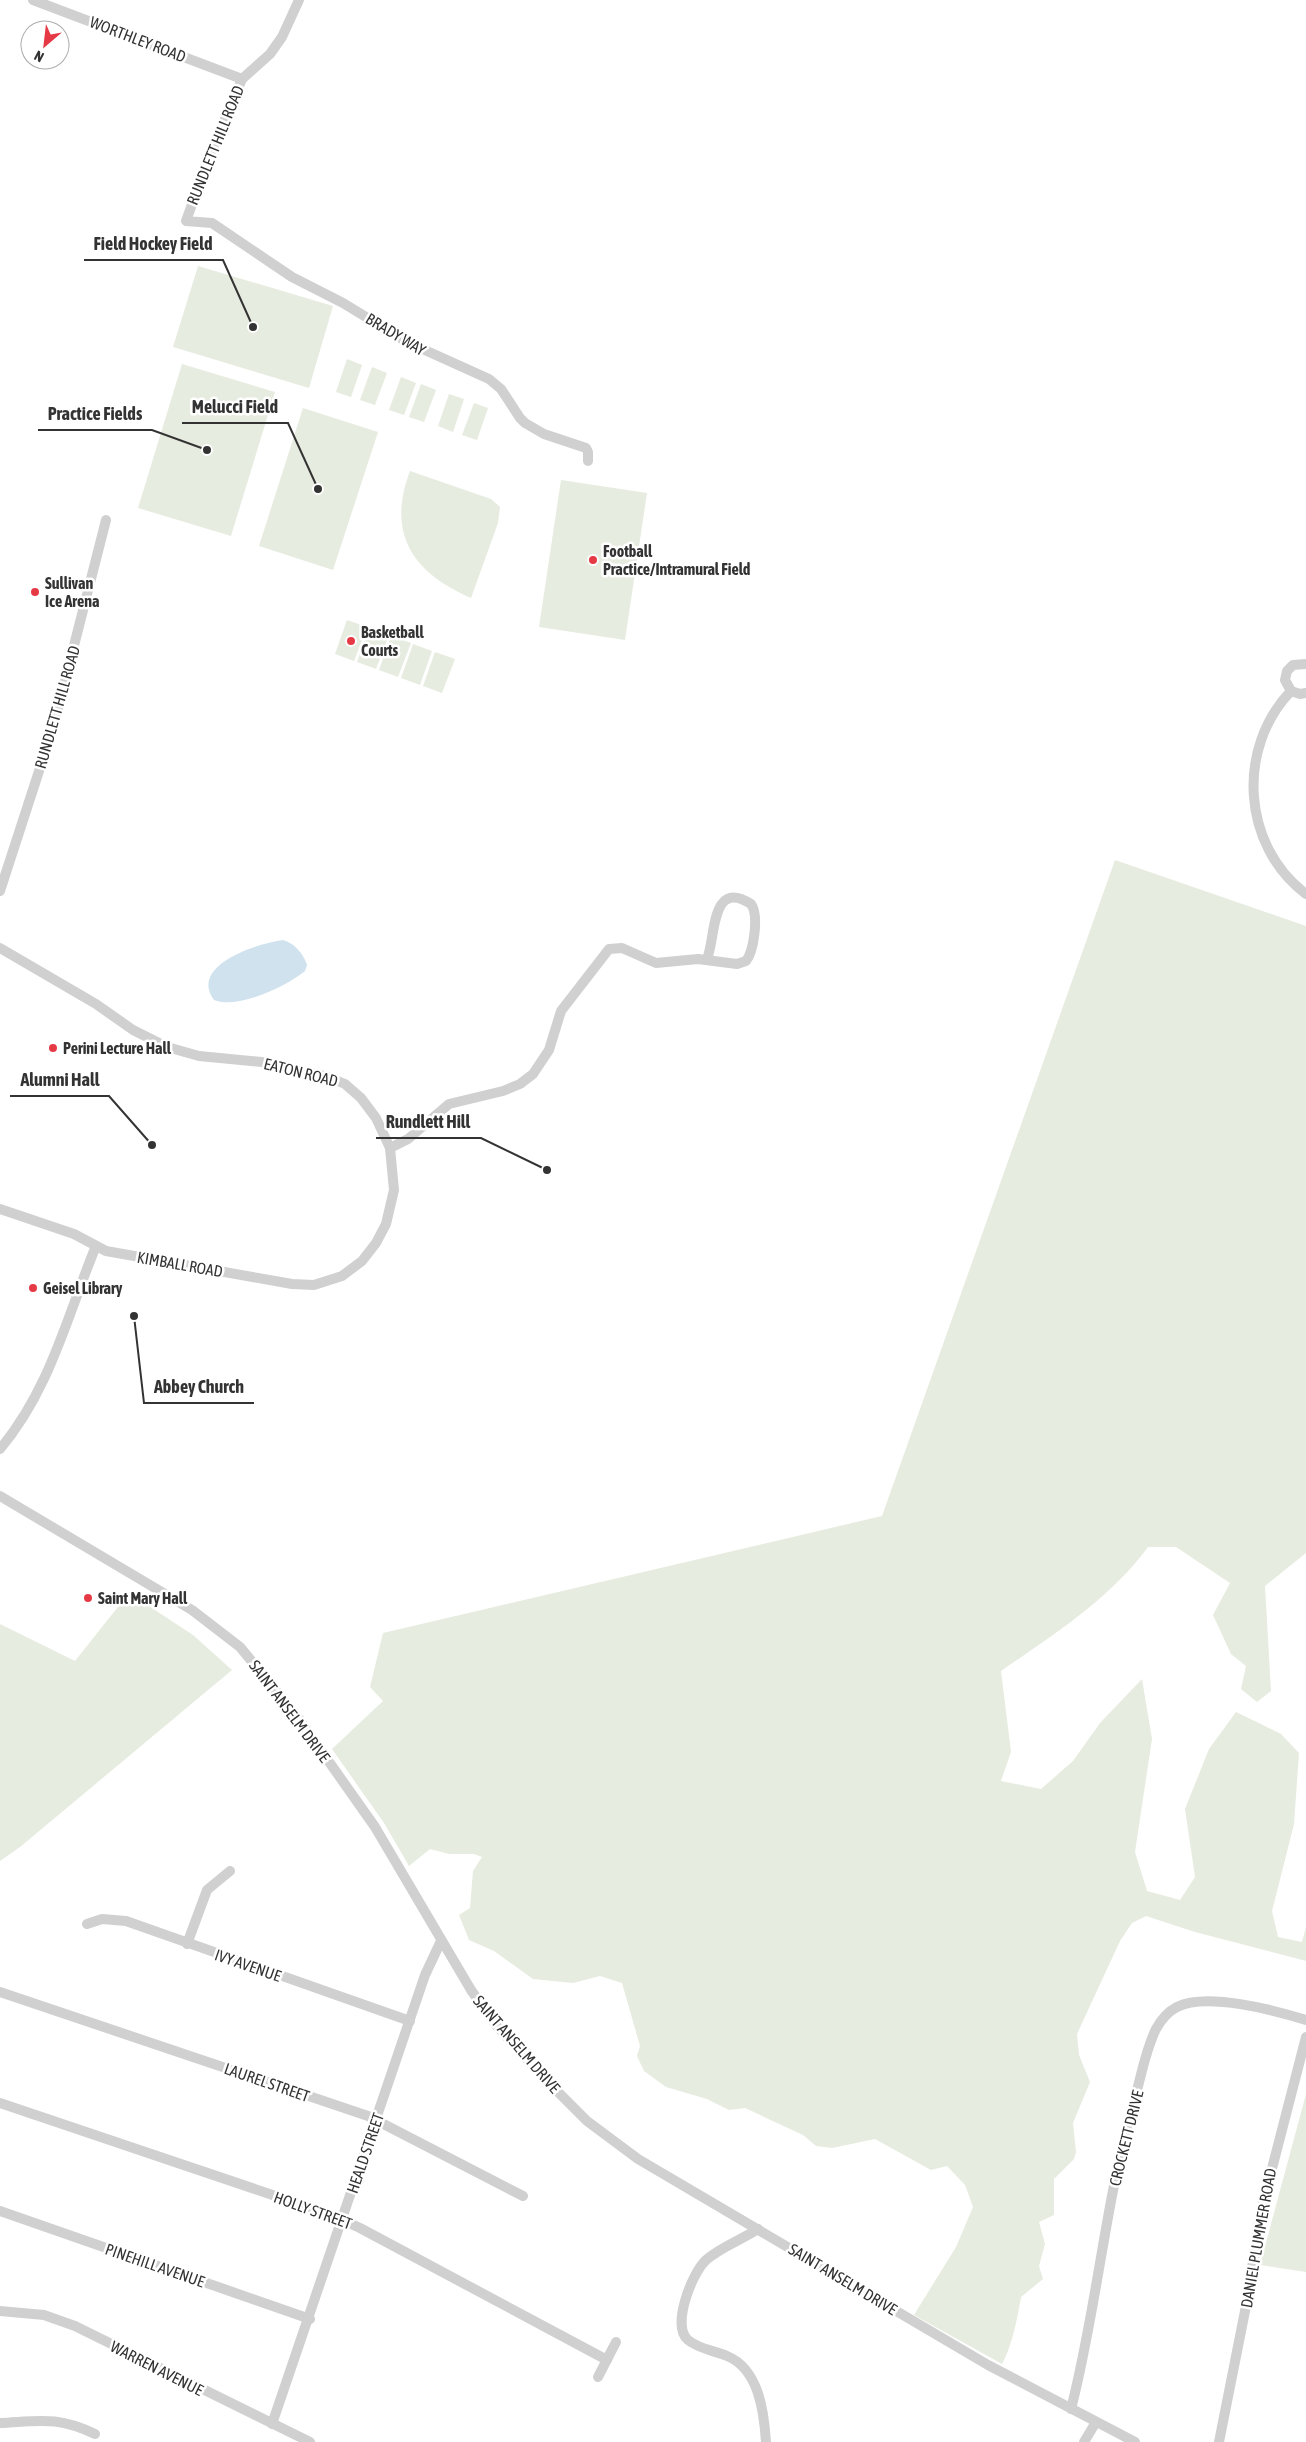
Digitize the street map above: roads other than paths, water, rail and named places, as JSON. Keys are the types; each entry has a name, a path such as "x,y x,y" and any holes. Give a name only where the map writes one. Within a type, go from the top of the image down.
{"street":[{"name":"WORTHLEY ROAD","path":"33,0 242,79"},
{"name":"RUNDLETT HILL ROAD","path":"186,221 208,160 242,79 270,54 282,36 300,0"},
{"name":"BRADY WAY","path":"186,221 212,223 292,277 344,303 407,342 489,378 501,389 520,418 544,434 586,448 588,461"},
{"name":"RUNDLETT HILL ROAD","path":"0,891 53,728 106,520"},
{"path":"1306,664 1297,664 1287,671 1286,684 1291,691 1300,694 1306,693"},
{"path":"1291,691 1275,711 1260,741 1254,763 1254,796 1261,829 1274,859 1287,877 1306,894"},
{"path":"390,1148 408,1140 449,1104 503,1091 520,1084 533,1074 549,1050 561,1011 609,950 619,948 656,963 707,959 737,964 748,958 752,948 755,915 750,904 736,898 724,901 718,908 707,959"},
{"name":"EATON ROAD","path":"0,948 90,1000 133,1030 168,1047 199,1056 262,1062 328,1077 345,1084 369,1108 390,1148"},
{"name":"KIMBALL ROAD","path":"0,1209 74,1234 96,1246 118,1254 292,1284 324,1283 342,1276 362,1261 384,1229 391,1209 394,1190 390,1148"},
{"path":"0,1449 20,1423 46,1376 96,1246"},
{"name":"SAINT ANSELM DRIVE","path":"0,1496 192,1610 240,1648 296,1715 375,1827 471,1990 496,2025 542,2076 587,2121 638,2159 968,2353 1136,2442"},
{"path":"187,1944 207,1890 230,1871"},
{"name":"IVY AVENUE","path":"86,1924 102,1919 115,1919 410,2021"},
{"name":"HEALD STREET","path":"272,2424 310,2318 429,1965 442,1941"},
{"name":"LAUREL STREET","path":"0,1992 377,2120 523,2196"},
{"name":"CROCKETT DRIVE","path":"1071,2409 1081,2368 1122,2144 1147,2056 1160,2022 1175,2008 1196,2001 1212,2001 1274,2011 1306,2020"},
{"name":"DANIEL PLUMMER ROAD","path":"1219,2442 1245,2310 1260,2215 1306,2037"},
{"name":"HOLLY STREET","path":"0,2103 343,2219 607,2360"},
{"name":"PINEHILL AVENUE","path":"0,2211 310,2318"},
{"path":"758,2229 716,2253 702,2264 690,2288 683,2311 682,2331 687,2340 729,2357 745,2368 759,2398 766,2442"},
{"name":"WARREN AVENUE","path":"0,2310 44,2315 75,2326 310,2442"},
{"path":"598,2377 616,2342"},
{"path":"0,2423 54,2420 77,2425 95,2434"},
{"path":"1084,2442 1096,2422"}],"water":[{"path":"283,940 291,943 301,953 307,965 305,971 261,995 235,1002 214,1000 209,987 210,976 218,966 244,951"}],"place":[{"name":"Field Hockey Field","path":"253,327"},
{"name":"Practice Fields","path":"207,450"},
{"name":"Melucci Field","path":"318,489"},
{"name":"Football Practice/Intramural Field","path":"593,560"},
{"name":"Sullivan Ice Arena","path":"35,592"},
{"name":"Basketball Courts","path":"351,641"},
{"name":"Perini Lecture Hall","path":"53,1048"},
{"name":"Alumni Hall","path":"152,1145"},
{"name":"Rundlett Hill","path":"547,1170"},
{"name":"Geisel Library","path":"33,1288"},
{"name":"Abbey Church","path":"134,1316"},
{"name":"Saint Mary Hall","path":"88,1598"}]}
